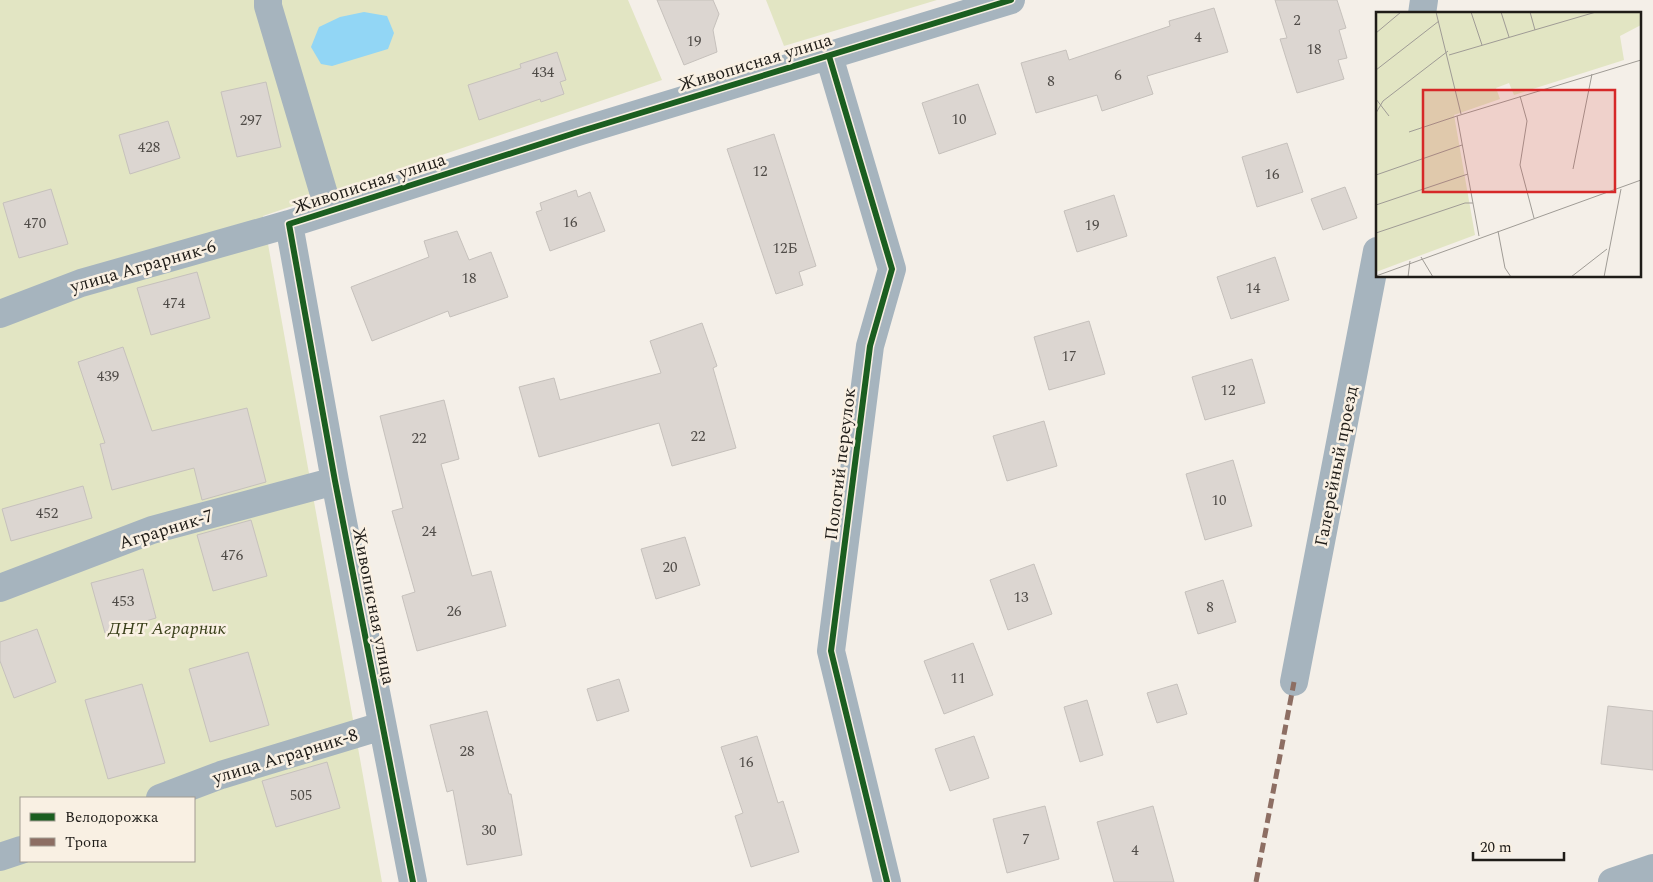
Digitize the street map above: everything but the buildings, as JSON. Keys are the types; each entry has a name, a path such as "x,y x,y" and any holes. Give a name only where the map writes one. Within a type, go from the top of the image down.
{"street":[{"path":"268,0 268,6 329,211"},
{"name":"Живописная улица","path":"413,882 335,481 289,224 578,132 1011,0"},
{"name":"Пологий переулок","path":"829,56 892,270 870,346 831,651 887,882"},
{"name":"улица Аграрник-6","path":"0,314 80,283 289,224"},
{"name":"Галерейный проезд","path":"1294,682 1376,256"},
{"name":"Аграрник-7","path":"0,588 152,530 335,481"},
{"name":"улица Аграрник-8","path":"163,797 221,775 382,726"},
{"path":"0,857 20,850"},
{"path":"1612,882 1653,868"}],"green space":[{"name":"ДНТ Аграрник","path":"0,0 628,0 662,80 263,216 382,882 0,882"},
{"path":"766,0 937,0 784,46"}],"water":[{"path":"364,12 387,16 394,33 388,49 332,66 321,64 311,47 319,27 340,17"}],"marked path":[{"path":"1256,882 1294,682"}],"cycle path":[{"path":"413,882 335,481 289,224 578,132 1011,0"},
{"path":"829,56 892,269 870,346 831,651 887,882"}]}
